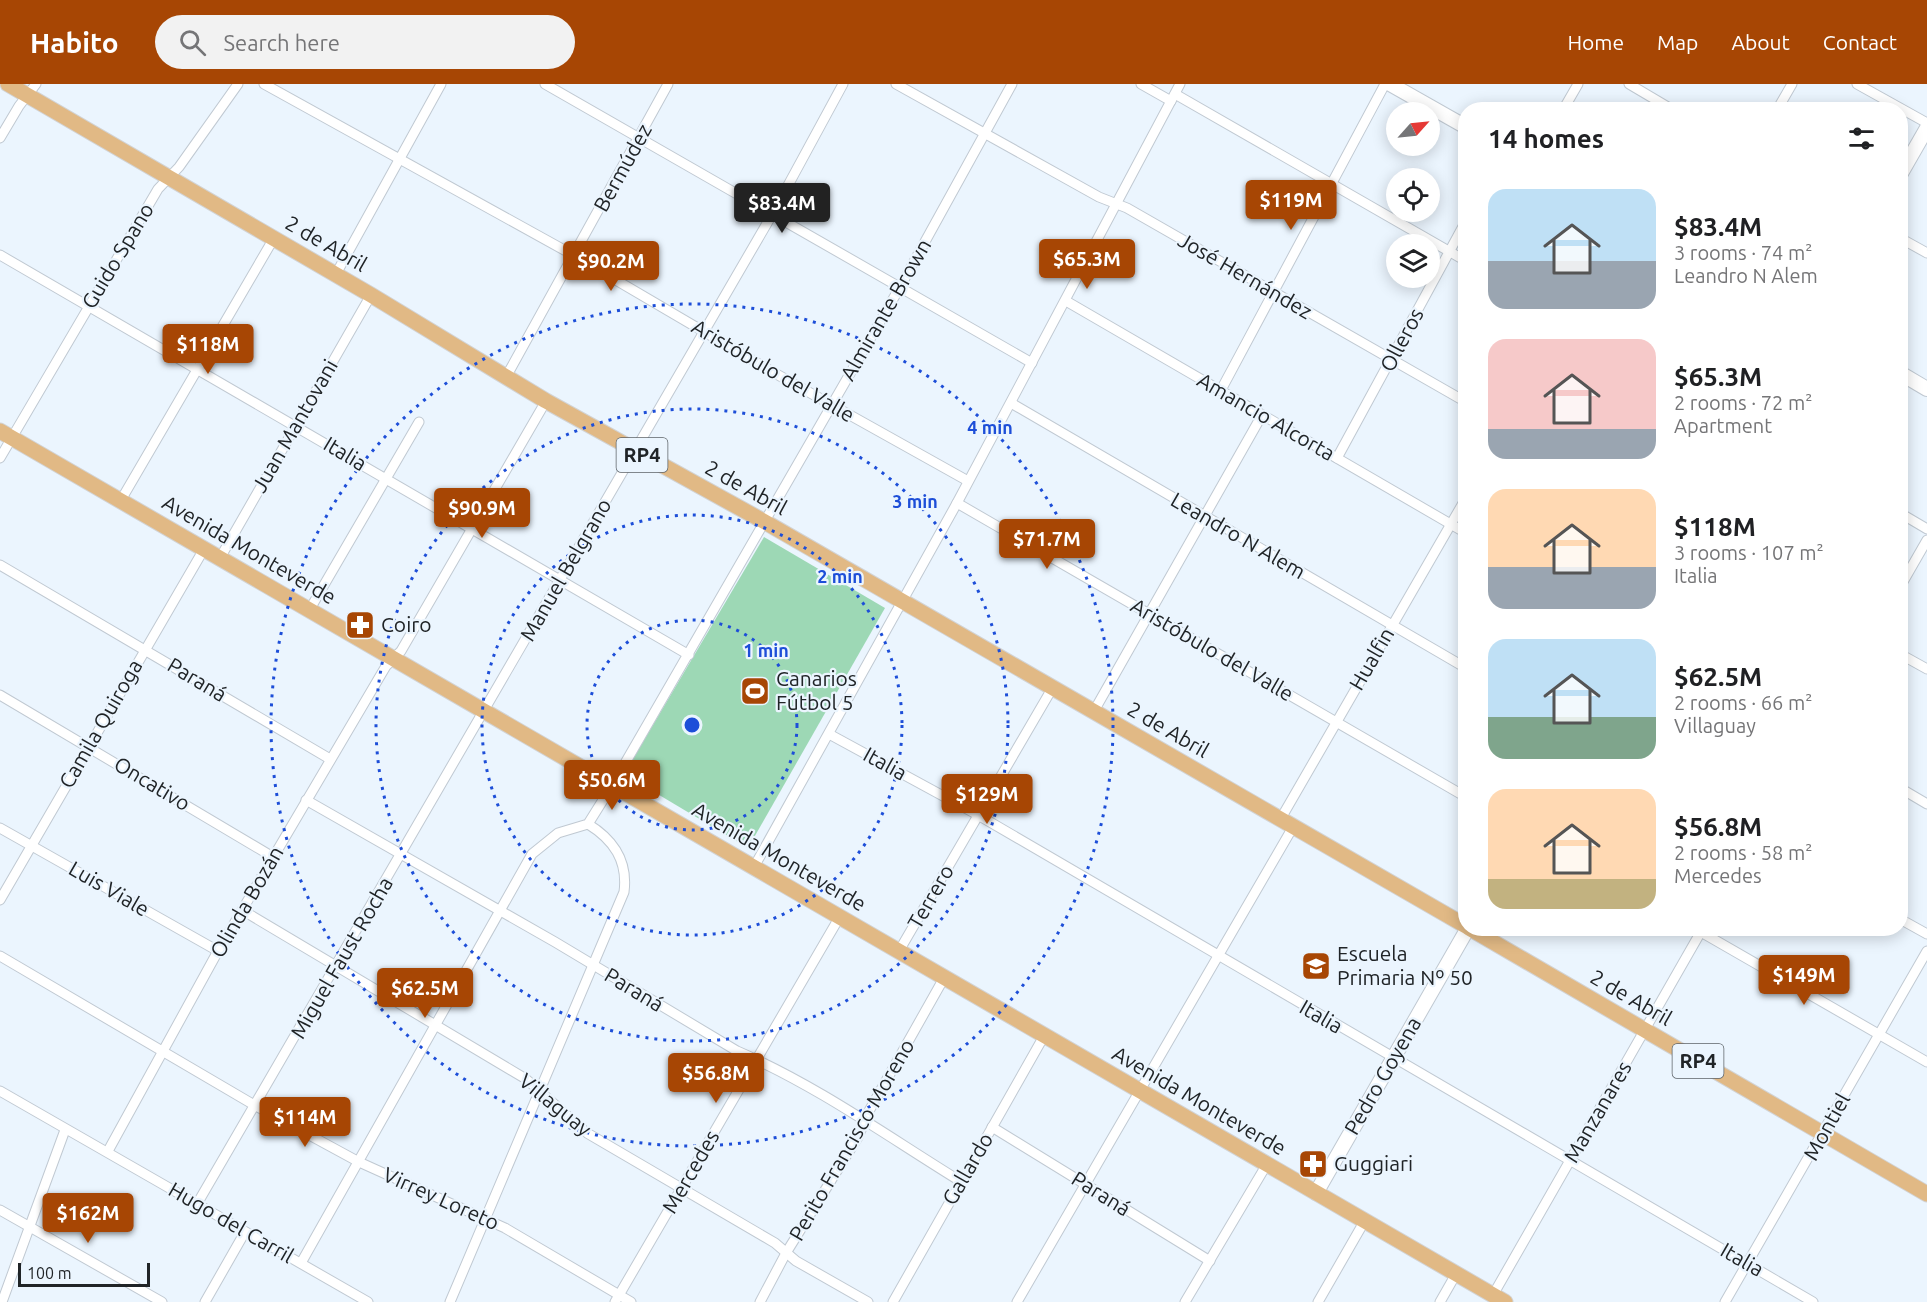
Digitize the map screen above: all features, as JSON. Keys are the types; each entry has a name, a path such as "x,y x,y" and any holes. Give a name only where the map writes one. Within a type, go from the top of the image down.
{"main road":[{"name":"2 de Abril","path":"8,84 32,89 169,178 336,274 546,401 765,522 1458,922"},
{"name":"Avenida Monteverde","path":"6,434 1499,1299"},
{"name":"2 de Abril","path":"1482,936 1927,1194"}],"street":[{"name":"Guido Spano","path":"0,458 6,434 88,307 158,189 169,178 238,84"},
{"name":"Aristóbulo del Valle","path":"264,84 575,256 968,481"},
{"path":"336,274 441,84"},
{"path":"545,84 774,213 1032,363"},
{"name":"Bermúdez","path":"506,377 575,256 668,84"},
{"name":"Manuel Belgrano","path":"484,711 774,213 843,84"},
{"name":"José Hernández","path":"896,84 1274,292 1458,397"},
{"name":"Almirante Brown","path":"588,824 689,655 900,287 1012,84"},
{"path":"1141,84 1173,98 1458,256"},
{"path":"754,867 957,503 1180,84"},
{"path":"1221,390 1384,84"},
{"path":"1390,84 1458,122"},
{"path":"1568,102 1578,84"},
{"path":"1629,84 1659,102"},
{"path":"1782,102 1792,84"},
{"path":"1857,84 1889,102"},
{"path":"0,138 32,89"},
{"path":"1908,112 1927,123"},
{"path":"1908,161 1927,128"},
{"name":"Olleros","path":"1337,458 1458,235"},
{"path":"121,500 273,238"},
{"path":"1908,242 1927,253"},
{"name":"Italia","path":"0,255 689,655"},
{"name":"Juan Mantovani","path":"220,558 371,295"},
{"name":"Amancio Alcorta","path":"1066,301 1458,528"},
{"path":"1908,378 1927,389"},
{"path":"393,658 401,651 546,401"},
{"name":"Leandro N Alem","path":"1011,403 1458,663"},
{"path":"1094,711 1262,415"},
{"path":"310,609 419,422"},
{"name":"Aristóbulo del Valle","path":"957,503 1458,792"},
{"name":"Hualfin","path":"1017,1302 1084,1184 1219,957 1336,722 1458,511"},
{"path":"1908,518 1927,529"},
{"path":"1908,573 1927,540"},
{"name":"Camila Quiroga","path":"0,900 144,648 204,549"},
{"name":"Paraná","path":"0,565 330,759"},
{"name":"Olinda Bozán","path":"108,1151 218,951 330,759 393,658"},
{"path":"1908,658 1927,669"},
{"name":"Terrero","path":"900,951 1053,687"},
{"name":"Oncativo","path":"0,694 273,856"},
{"name":"Miguel Faust Rocha","path":"197,1204 484,711"},
{"name":"Italia","path":"829,734 978,815 1813,1302"},
{"path":"1908,793 1927,804"},
{"name":"Paraná","path":"306,800 594,965 737,1051 855,1114 960,1181"},
{"path":"301,1263 532,854 558,833 588,824 604,834 617,848 626,878 624,892 483,1218 450,1302"},
{"name":"Luis Viale","path":"0,828 218,951"},
{"name":"Villaguay","path":"242,910 540,1089 587,1133 868,1302"},
{"name":"Mercedes","path":"617,1299 839,918"},
{"path":"1908,923 1927,934"},
{"name":"Pedro Goyena","path":"1316,1193 1463,936"},
{"name":"Manzanares","path":"1499,1299 1571,1160 1697,936"},
{"path":"1710,936 1927,1062"},
{"name":"Montiel","path":"1725,1302 1927,951"},
{"name":"Virrey Loreto","path":"0,956 256,1106 359,1162 505,1228 617,1299 631,1302"},
{"name":"Perito Francisco Moreno","path":"760,1302 786,1252 865,1122 944,978"},
{"name":"Gallardo","path":"893,1302 1044,1036"},
{"name":"Hugo del Carril","path":"0,1091 368,1302"},
{"name":"Paraná","path":"992,1127 1210,1261"},
{"path":"2,1302 65,1130"},
{"path":"1189,1301 1267,1164"},
{"path":"0,1210 162,1302"},
{"path":"1318,1302 1364,1221"},
{"path":"205,1302 245,1232"},
{"path":"1440,1302 1456,1274"}],"green space":[{"name":"Canarios Fútbol 5","path":"764,537 885,608 748,848 624,774"}],"place":[{"name":"Coiro","path":"360,625"},
{"name":"Canarios Fútbol 5","path":"755,691"},
{"name":"Escuela Primaria Nº 50","path":"1316,966"},
{"name":"Guggiari","path":"1313,1164"}]}
